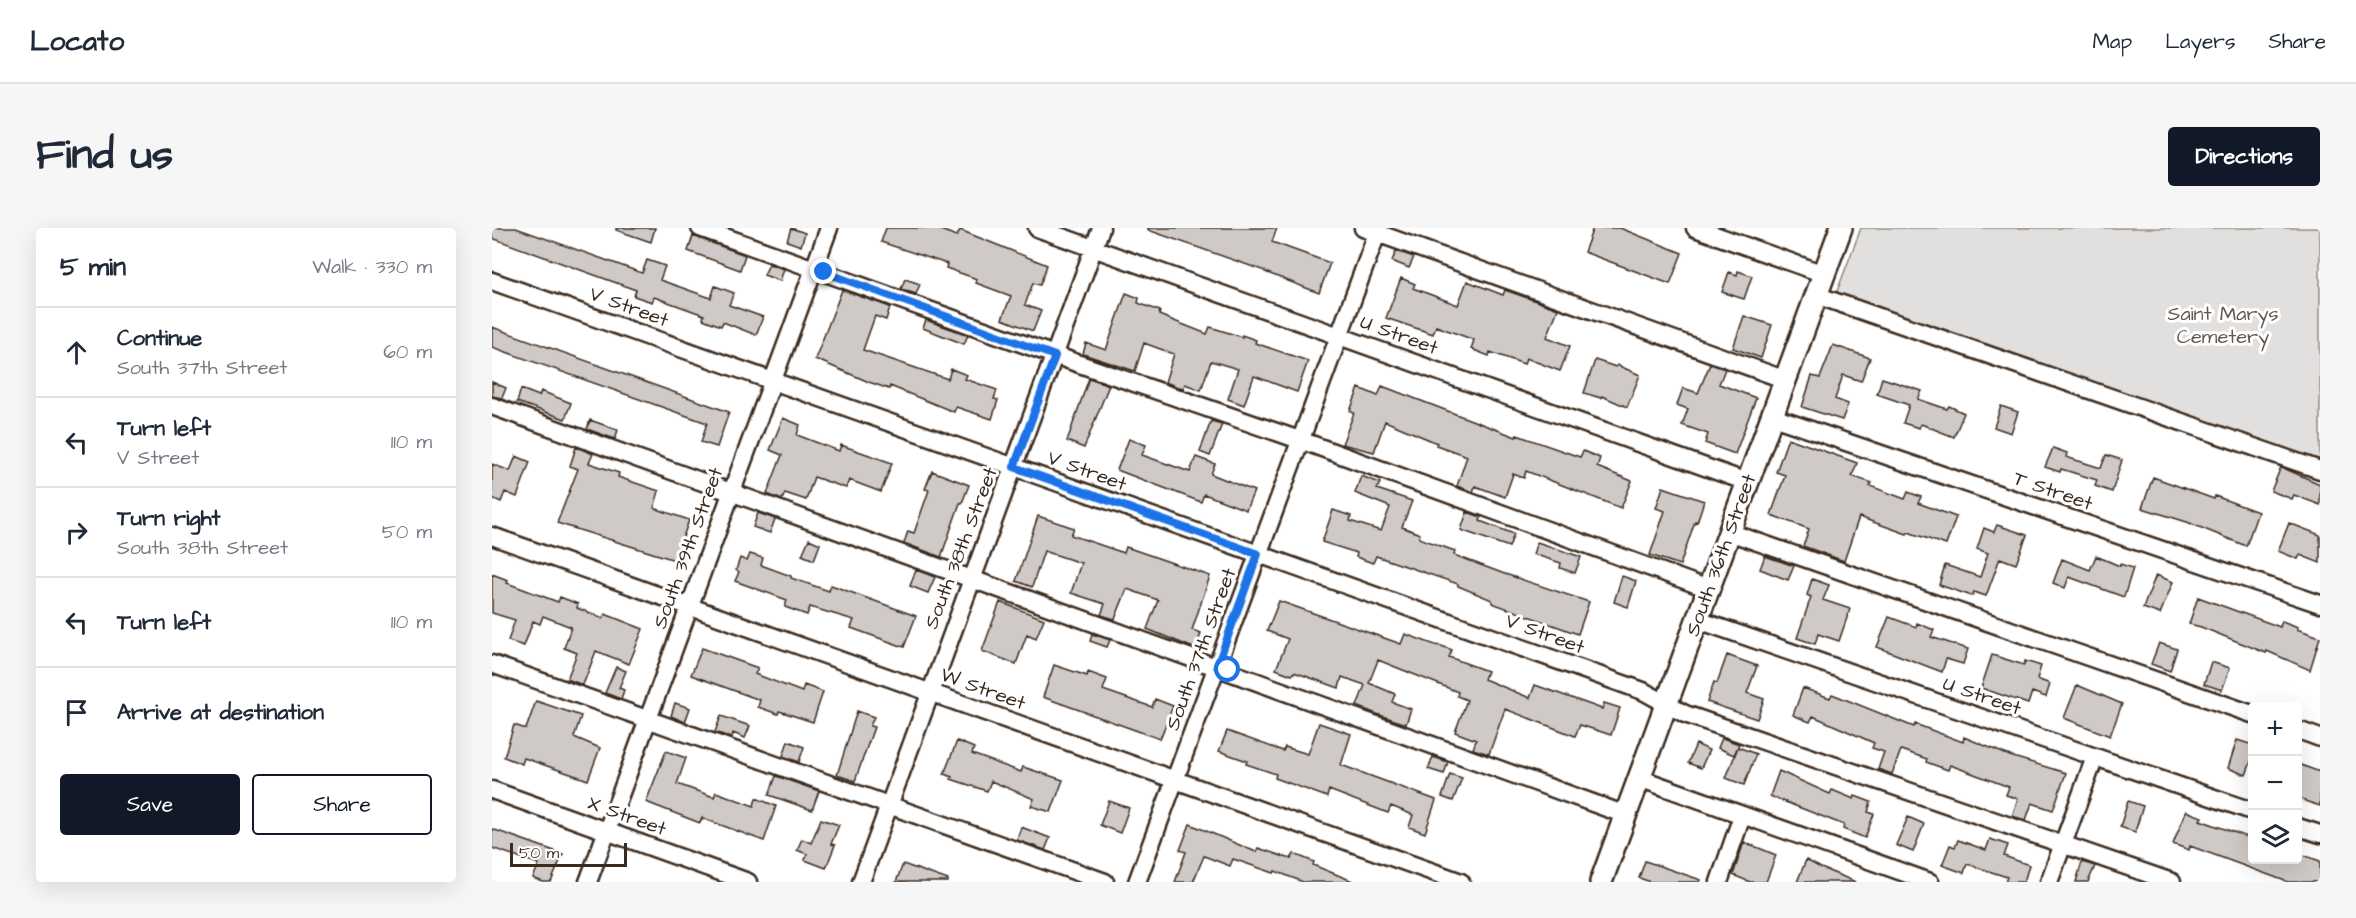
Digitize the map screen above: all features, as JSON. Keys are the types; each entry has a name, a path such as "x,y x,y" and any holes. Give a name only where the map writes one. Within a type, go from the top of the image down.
{"main road":[{"name":"South 36th Street","path":"1601,882 1841,228"}],"street":[{"path":"700,228 1055,356 1299,440 1709,589"},
{"name":"South 39th Street","path":"588,882 730,491 829,228"},
{"name":"U Street","path":"1036,228 1747,482"},
{"name":"South 38th Street","path":"861,882 1101,228"},
{"path":"1695,228 1824,274"},
{"path":"1373,230 1786,380"},
{"name":"South 37th Street","path":"1137,882 1339,336 1373,230"},
{"name":"V Street","path":"492,280 1643,691 1685,714 2172,882"},
{"path":"1816,295 2320,470"},
{"path":"492,406 1626,815"},
{"name":"T Street","path":"1773,417 2320,604"},
{"path":"1729,532 2248,712"},
{"name":"W Street","path":"492,536 1461,882"},
{"name":"U Street","path":"1698,620 2250,810"},
{"path":"492,664 1105,882"},
{"path":"2302,731 2320,738"},
{"path":"2049,882 2095,757"},
{"path":"1640,778 1930,882"},
{"name":"X Street","path":"492,790 748,882"},
{"path":"1719,882 1742,816"},
{"path":"2302,828 2320,834"}],"green space":[{"name":"Saint Marys Cemetery","path":"1861,228 2320,228 2320,462 1836,294"}],"building":[{"path":"492,228 516,228 642,273 647,260 665,266 660,280 711,298 715,286 734,293 729,305 763,317 756,335 723,322 721,326 703,319 704,315 654,297 652,302 634,296 636,290 492,238"},
{"path":"616,228 655,228 651,242 616,230"},
{"path":"791,228 805,233 801,246 787,241"},
{"path":"886,228 935,228 957,236 960,230 1047,265 1040,285 1033,283 1025,305 1041,311 1033,331 1002,319 1011,296 976,283 977,279 946,268 947,264 881,242"},
{"path":"1148,228 1277,228 1272,242 1330,263 1319,293 1265,271 1148,230"},
{"path":"1593,228 1620,228 1682,253 1670,284 1584,252"},
{"path":"693,236 745,255 740,270 688,251"},
{"path":"1396,251 1414,257 1409,268 1392,261"},
{"path":"769,264 784,269 780,281 764,275"},
{"path":"1738,271 1752,276 1744,299 1722,292 1729,272 1737,275"},
{"path":"1401,278 1415,284 1413,288 1458,305 1467,281 1503,295 1505,290 1558,309 1547,337 1570,346 1560,371 1526,358 1524,364 1490,352 1489,356 1471,349 1474,340 1436,326 1433,334 1386,318"},
{"path":"905,279 920,284 916,294 901,289"},
{"path":"842,290 890,307 886,320 875,316 863,350 948,379 951,369 967,375 965,379 997,390 994,399 998,400 992,419 956,407 954,412 890,386 889,389 869,382 815,359"},
{"path":"1126,293 1139,298 1138,303 1160,311 1159,315 1207,334 1210,327 1242,337 1242,335 1256,340 1255,343 1308,361 1297,392 1254,376 1244,405 1228,399 1238,369 1211,361 1201,390 1185,384 1183,389 1165,382 1174,354 1144,343 1135,371 1083,354 1086,343 1106,350"},
{"path":"1744,316 1772,325 1761,358 1733,348"},
{"path":"926,320 968,335 964,344 923,328"},
{"path":"492,327 729,412 717,447 701,442 707,423 492,347"},
{"path":"1833,345 1870,358 1861,381 1843,375 1835,399 1848,404 1842,420 1802,407 1812,376 1820,378"},
{"path":"1595,360 1616,367 1617,365 1640,375 1627,407 1602,396 1601,398 1584,393"},
{"path":"1710,364 1725,369 1719,384 1756,398 1735,454 1705,443 1708,434 1682,425 1688,409 1677,405 1683,388 1698,393"},
{"path":"1089,378 1109,385 1084,448 1067,441"},
{"path":"1882,378 1922,391 1918,399 1947,409 1949,406 1964,413 1954,437 1921,424 1919,428 1903,423 1909,405 1877,394"},
{"path":"492,382 506,388 502,398 492,396"},
{"path":"1382,386 1516,437 1517,435 1580,457 1583,451 1600,458 1597,467 1632,481 1621,508 1526,471 1524,478 1513,474 1505,497 1475,486 1473,492 1457,486 1467,456 1436,445 1437,443 1385,421 1374,452 1342,444 1354,413 1350,411 1359,388 1378,396"},
{"path":"521,389 539,396 541,391 571,403 565,419 517,402"},
{"path":"2001,406 2018,412 2011,433 1994,427"},
{"path":"783,418 800,425 797,435 839,451 841,445 892,463 881,492 849,480 846,488 814,477 806,500 785,493 782,500 767,494 782,455 770,450"},
{"path":"590,420 618,430 615,439 587,429"},
{"path":"1211,421 1222,424 1210,456 1200,452"},
{"path":"1788,438 1857,463 1852,476 1872,483 1870,486 1905,499 1908,492 1921,497 1918,503 1956,517 1946,545 1859,517 1844,561 1803,546 1809,529 1771,515 1785,475 1776,472"},
{"path":"1129,439 1146,445 1142,455 1190,472 1196,457 1215,464 1211,474 1254,491 1246,510 1204,494 1201,502 1117,470"},
{"path":"576,447 593,454 589,463 619,473 618,477 659,491 654,508 689,520 675,560 557,523 578,469 570,466"},
{"path":"2053,448 2067,453 2066,457 2101,468 2106,455 2122,460 2112,492 2095,486 2097,480 2061,469 2060,472 2045,467"},
{"path":"516,456 530,462 517,497 505,492 501,502 492,498 492,464 510,471"},
{"path":"2281,467 2320,484 2320,505 2294,495 2292,499 2271,491"},
{"path":"932,471 969,485 960,503 941,557 904,543 908,531 914,533 929,490 925,489"},
{"path":"1361,476 1380,483 1377,489 1412,501 1402,527 1420,534 1419,538 1455,551 1454,555 1589,602 1578,634 1492,603 1492,600 1458,586 1458,584 1376,556 1373,563 1356,557 1357,553 1322,542 1333,510 1351,516 1350,521 1381,531 1390,507 1355,493"},
{"path":"2153,477 2258,512 2246,546 2187,522 2142,508"},
{"path":"1663,487 1704,501 1680,565 1650,555 1665,511 1656,508"},
{"path":"1467,512 1481,517 1480,521 1514,534 1509,547 1461,530"},
{"path":"758,513 775,519 770,533 753,527"},
{"path":"1038,516 1074,528 1071,535 1124,553 1126,547 1210,576 1192,630 1201,633 1196,649 1147,629 1158,600 1127,589 1115,619 1101,615 1105,604 1071,593 1081,563 1044,551 1032,587 1016,581"},
{"path":"2289,523 2320,535 2320,563 2300,555 2298,559 2278,551"},
{"path":"1997,525 2027,535 2016,564 2000,558 1986,596 1974,592 1972,596 1939,585 1945,565 1980,577 1988,553 1977,549 1984,528 1994,532"},
{"path":"809,539 820,544 814,560 802,555"},
{"path":"1537,542 1581,557 1575,573 1560,568 1561,563 1533,554"},
{"path":"750,554 763,558 761,565 791,576 791,578 829,591 831,585 916,616 904,647 851,628 854,620 810,607 807,615 785,607 787,600 735,581 739,572 736,570 740,558 747,561"},
{"path":"1765,556 1794,566 1788,580 1760,569"},
{"path":"2096,556 2120,566 2120,564 2133,568 2124,597 2069,577 2065,588 2053,583 2062,559 2090,570"},
{"path":"916,570 935,577 928,593 910,586"},
{"path":"492,574 508,580 507,583 558,602 560,597 578,604 577,608 603,618 605,614 643,629 629,664 596,651 583,685 567,679 577,653 564,648 571,627 543,616 540,624 533,621 524,646 508,641 515,620 492,613"},
{"path":"2156,575 2173,582 2160,614 2143,608"},
{"path":"1622,576 1636,581 1628,607 1614,602"},
{"path":"1812,579 1829,585 1823,600 1850,609 1839,641 1818,634 1815,644 1797,638 1811,597 1807,595"},
{"path":"2198,597 2280,627 2282,621 2320,637 2310,670 2267,651 2266,653 2189,624"},
{"path":"1279,601 1401,644 1405,634 1452,650 1449,657 1487,671 1484,679 1530,698 1535,685 1602,709 1604,703 1620,708 1611,735 1580,725 1575,736 1505,709 1489,754 1473,749 1476,740 1455,732 1467,700 1457,696 1458,692 1378,660 1369,683 1395,694 1392,702 1411,709 1406,724 1374,713 1357,706 1365,685 1342,677 1339,688 1294,672 1292,675 1276,669 1288,639 1267,631"},
{"path":"1000,602 1044,619 1036,638 1027,634 1016,664 982,651"},
{"path":"1889,617 1916,627 1917,623 1934,630 1931,637 1968,649 1963,664 1946,659 1942,672 1877,647"},
{"path":"1092,634 1110,640 1107,647 1090,641"},
{"path":"2159,643 2177,649 2170,671 2151,664"},
{"path":"702,648 758,668 755,674 802,692 804,685 823,692 813,722 758,707 760,700 691,675"},
{"path":"1727,655 1757,666 1747,693 1764,699 1757,719 1707,702"},
{"path":"1992,655 2024,665 2025,661 2041,666 2037,679 2050,684 2046,697 2032,692 2028,704 1981,688"},
{"path":"2211,662 2230,668 2222,690 2204,684"},
{"path":"1054,665 1087,676 1088,672 1107,679 1103,690 1152,707 1155,699 1173,706 1160,739 1043,697"},
{"path":"616,667 626,671 619,688 624,690 621,699 605,693"},
{"path":"2077,685 2122,704 2110,736 2064,718"},
{"path":"1803,688 1830,698 1832,694 1914,727 1915,724 1963,742 1964,737 2010,756 2066,773 2053,810 2032,803 2026,820 2012,816 2018,799 2006,795 2009,787 1950,765 1948,770 1926,762 1927,759 1901,750 1892,774 1878,769 1884,752 1872,748 1874,743 1813,716 1810,722 1793,715"},
{"path":"536,701 581,716 574,737 600,748 588,780 524,758 522,764 504,757 514,725 526,729"},
{"path":"675,703 690,708 685,722 671,716"},
{"path":"857,711 874,717 870,726 874,727 855,781 837,775"},
{"path":"721,716 750,726 745,738 733,733 732,738 715,732"},
{"path":"1319,723 1351,734 1341,765 1436,800 1425,833 1409,827 1413,815 1391,806 1388,813 1329,790 1327,797 1275,778 1276,774 1246,764 1247,761 1219,751 1227,731 1283,751 1285,747 1308,754"},
{"path":"1722,738 1739,744 1734,755 1718,748"},
{"path":"2237,740 2248,743 2246,775 2228,768"},
{"path":"788,741 804,747 799,762 783,756"},
{"path":"957,741 974,748 972,754 1021,772 1023,767 1063,780 1051,812 1031,806 1034,799 991,781 987,791 951,779 952,777 944,774"},
{"path":"1696,744 1709,750 1701,768 1688,763"},
{"path":"1738,747 1756,754 1744,785 1726,778"},
{"path":"666,751 686,758 677,784 714,797 716,792 754,806 756,798 776,806 764,841 702,818 700,823 646,802"},
{"path":"1433,757 1448,762 1444,774 1428,769"},
{"path":"2302,765 2320,772 2320,806 2302,800"},
{"path":"1779,771 1830,794 1832,790 1854,799 1855,796 1871,802 1868,812 1874,814 1865,838 1843,829 1844,825 1770,796"},
{"path":"1450,774 1462,778 1453,801 1442,797"},
{"path":"776,776 819,791 812,810 769,795"},
{"path":"1109,801 1129,808 1120,833 1100,825"},
{"path":"2128,801 2143,806 2135,832 2120,827"},
{"path":"2186,811 2202,817 2200,820 2248,837 2248,864 2302,864 2302,854 2320,861 2320,882 2288,882 2190,846 2189,850 2173,844"},
{"path":"1908,817 1924,824 1913,852 1896,845"},
{"path":"821,819 839,825 831,844 835,845 826,868 805,860 807,854 797,850 802,839 811,843"},
{"path":"1190,824 1256,852 1258,848 1291,859 1294,854 1314,862 1313,865 1355,882 1303,882 1233,859 1230,866 1204,856 1193,882 1175,882 1186,852 1180,850"},
{"path":"1021,827 1050,838 1045,850 1017,840"},
{"path":"492,829 563,854 551,882 533,878 539,864 492,848"},
{"path":"1990,839 2008,845 2004,856 2029,865 2024,882 2005,882 2007,877 1967,864 1964,873 1942,865 1950,845 1955,847 1958,840 1986,850"},
{"path":"1744,842 1776,855 1766,882 1750,882 1733,875"},
{"path":"1806,860 1821,868 1856,882 1797,882"},
{"path":"1645,861 1701,880 1700,882 1651,882 1639,878"},
{"path":"2082,862 2095,866 2088,882 2076,882"},
{"path":"903,864 948,880 948,882 896,882"}],"route":[{"path":"824,272 1055,356 1014,467 1258,554 1217,666 1228,670"}]}
